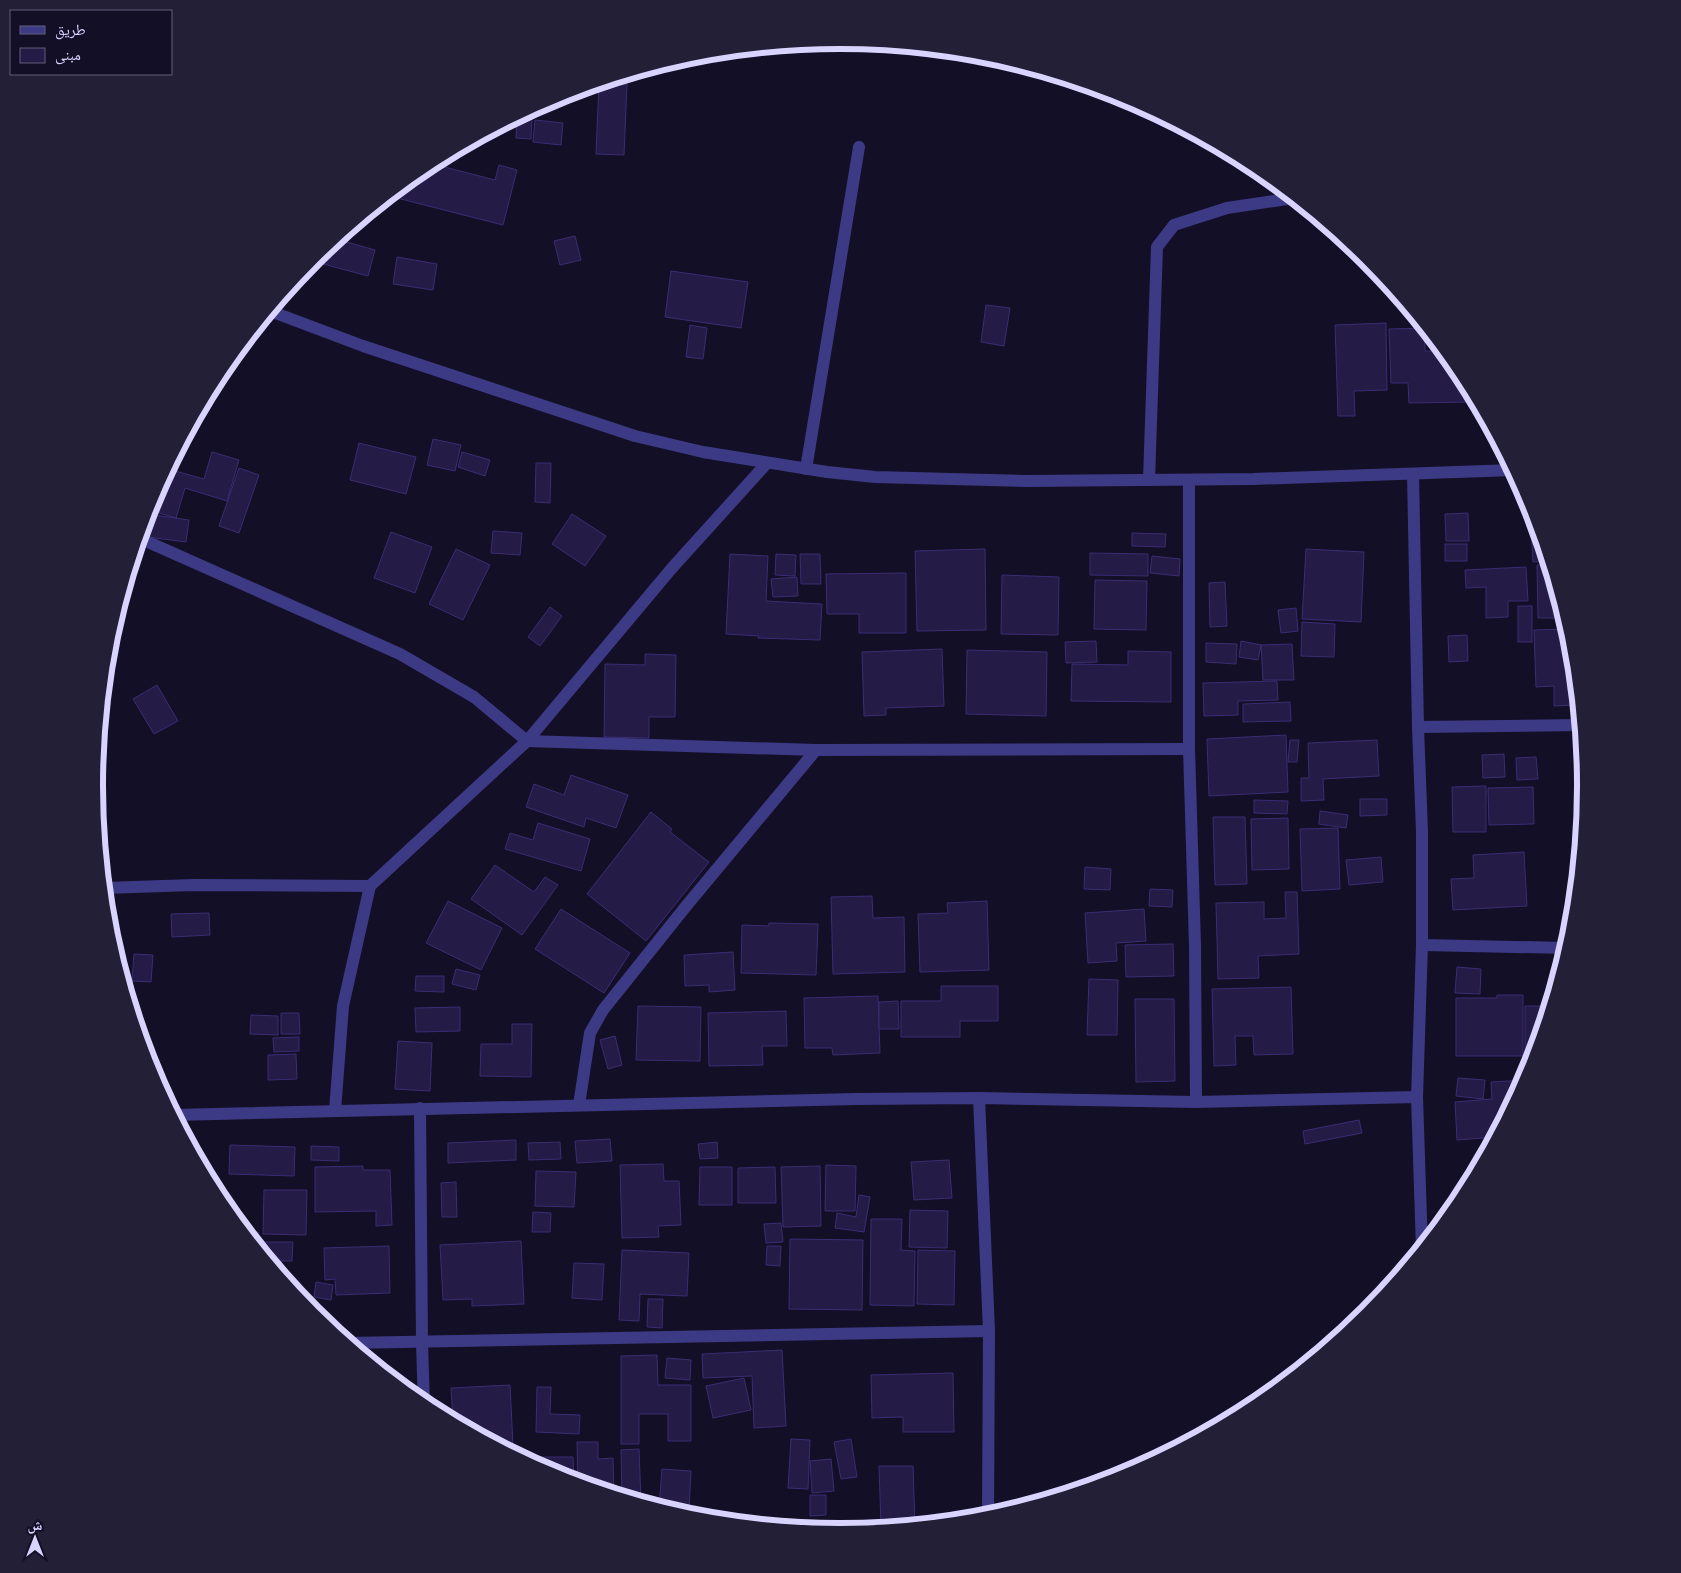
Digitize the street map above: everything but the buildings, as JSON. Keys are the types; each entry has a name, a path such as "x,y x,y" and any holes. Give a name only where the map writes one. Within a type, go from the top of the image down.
{"street":[{"path":"806,469 859,147"},
{"path":"1149,480 1157,247 1174,225 1227,208 1287,199"},
{"path":"275,313 363,346 635,436 703,452 806,469 875,477 1026,481 1263,479 1507,470"},
{"path":"335,1111 343,1006 370,886 527,741 672,568 767,463"},
{"path":"1413,474 1422,831 1422,946 1417,1097 1422,1241"},
{"path":"1189,480 1189,749 1195,944 1196,1102"},
{"path":"145,540 400,654 474,697 527,741 816,750 1189,749"},
{"path":"1418,727 1576,725"},
{"path":"579,1104 590,1033 603,1010 816,750"},
{"path":"110,888 193,885 370,886"},
{"path":"1422,946 1560,948"},
{"path":"180,1115 579,1104 979,1098 1196,1102 1417,1097"},
{"path":"979,1098 989,1331 988,1509"},
{"path":"420,1108 424,1395"},
{"path":"357,1344 989,1331"}]}
